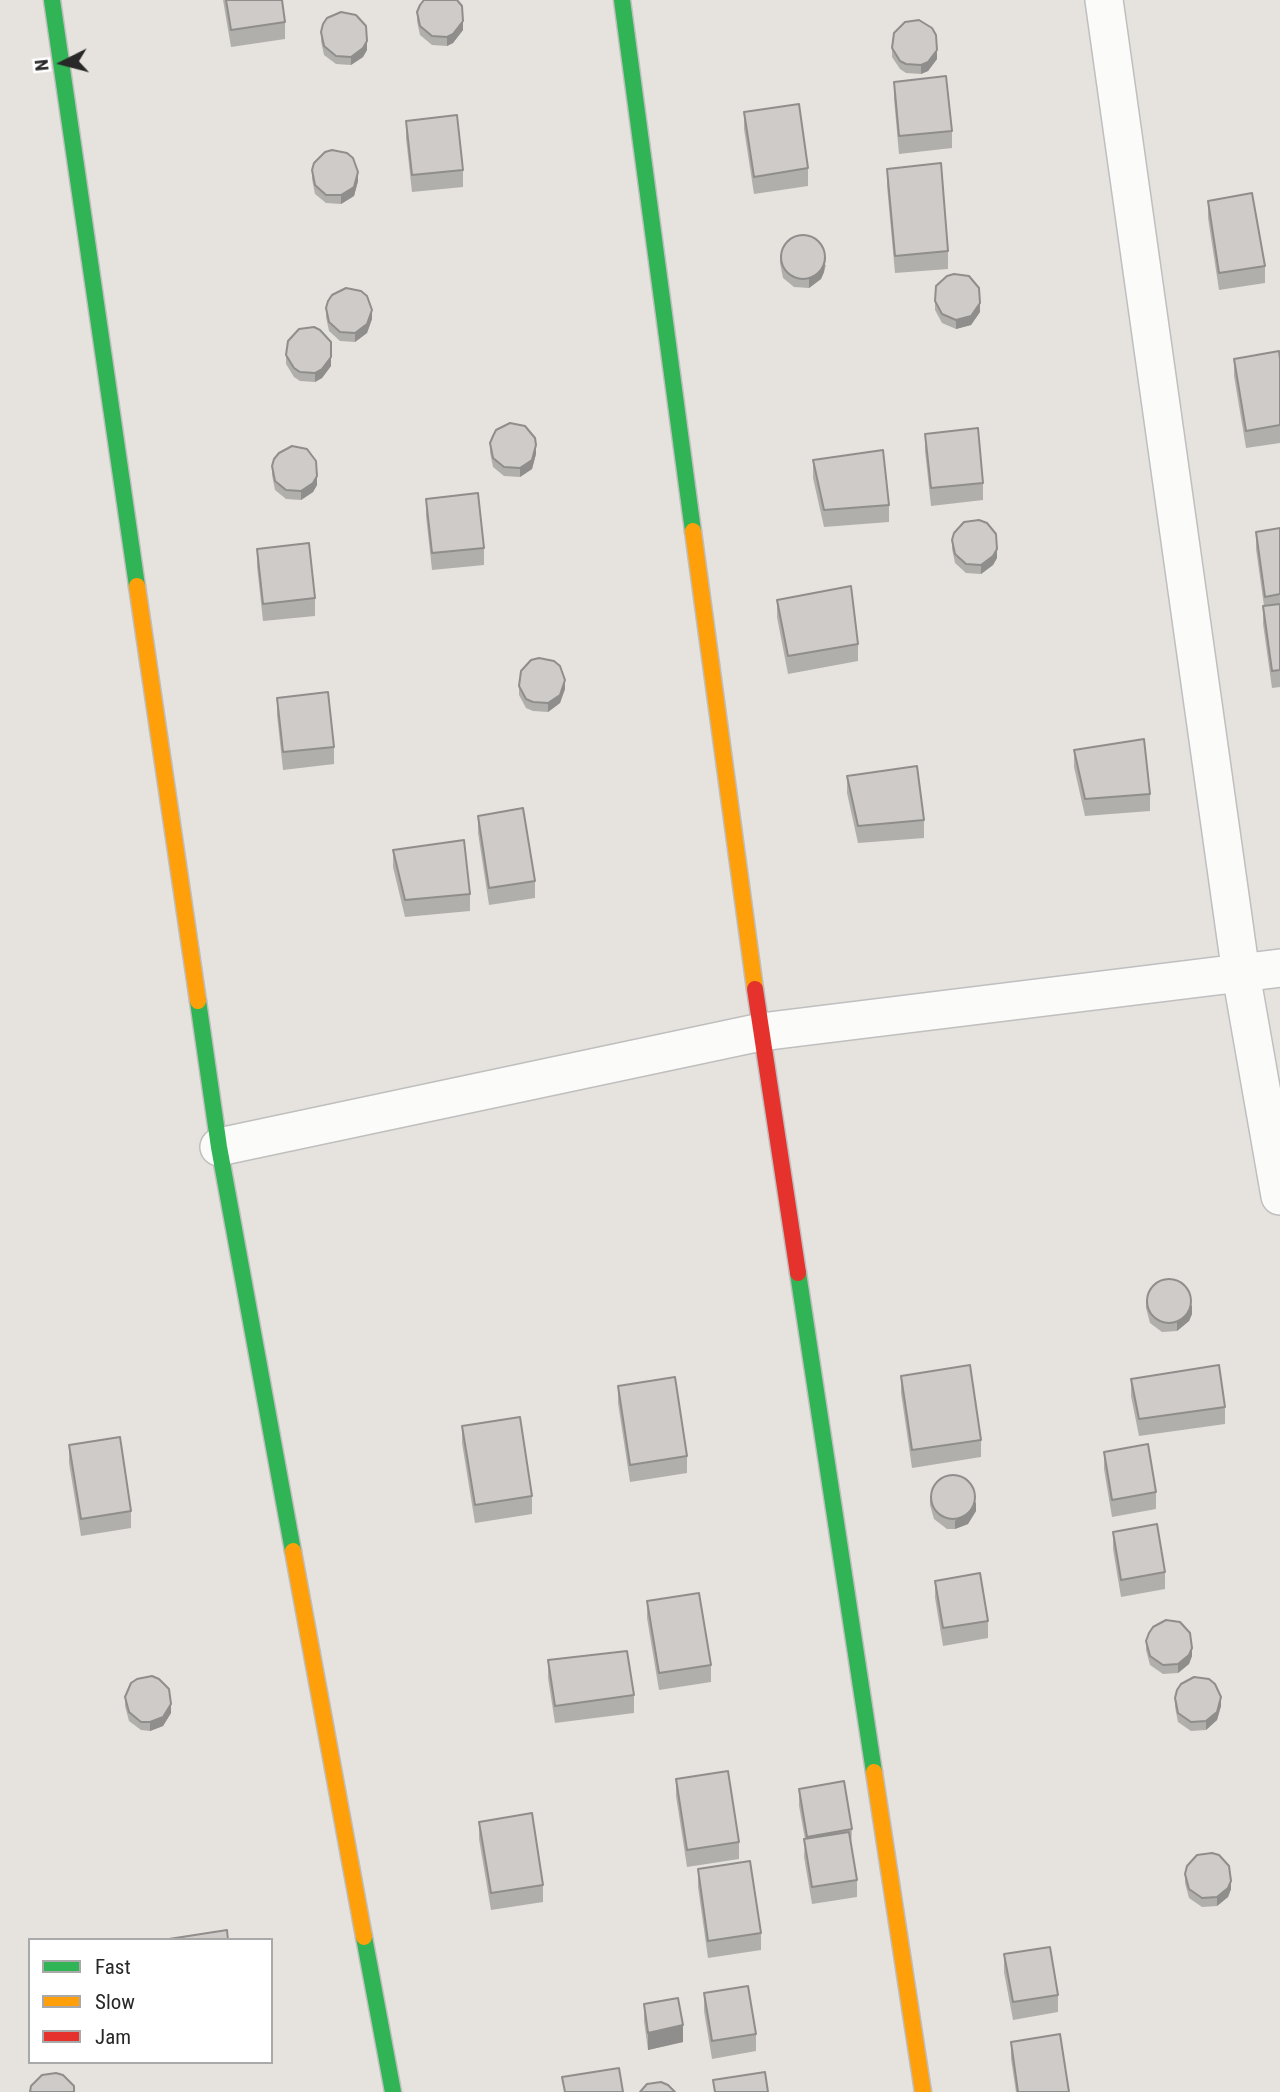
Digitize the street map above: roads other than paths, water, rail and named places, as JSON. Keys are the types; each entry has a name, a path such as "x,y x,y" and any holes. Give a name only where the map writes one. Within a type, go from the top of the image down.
{"street":[{"path":"52,0 219,1147 393,2092"},
{"path":"622,0 761,1032 923,2092"},
{"path":"1104,0 1241,974 1280,1196"},
{"path":"219,1147 761,1032 1280,968"}]}
